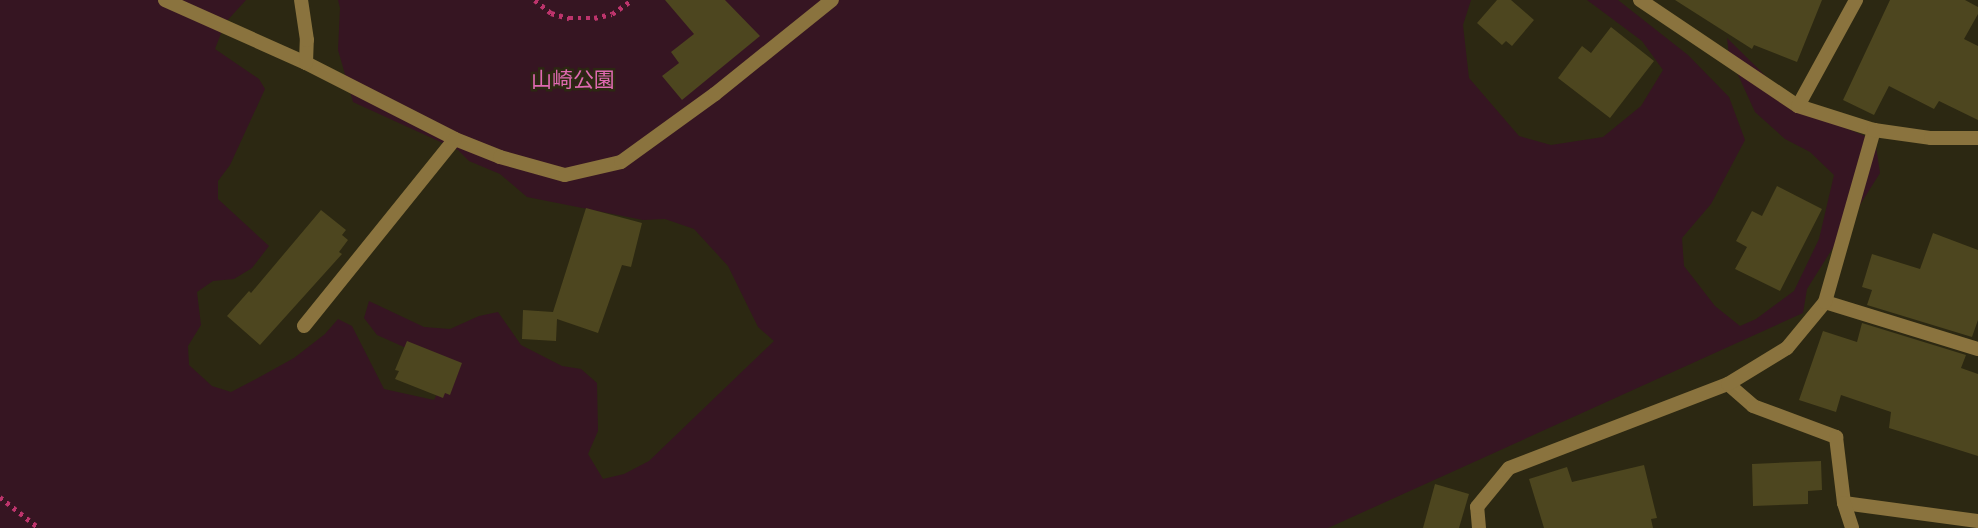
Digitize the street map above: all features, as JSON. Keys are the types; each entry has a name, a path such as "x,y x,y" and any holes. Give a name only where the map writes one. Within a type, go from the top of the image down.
{"street":[{"path":"165,0 306,63 455,139 500,158 565,175 621,162 715,94 832,0"},
{"path":"301,0 307,40 306,63"},
{"path":"1640,0 1798,106 1874,130 1931,138 1978,138"},
{"path":"1798,106 1856,0"},
{"path":"1479,528 1477,507 1509,468 1728,384 1787,348 1825,302 1874,130"},
{"path":"304,326 455,139"},
{"path":"1825,302 1978,349"},
{"path":"1728,384 1753,406 1836,438 1844,503 1852,528"},
{"path":"1844,503 1978,521"}],"path":[{"path":"535,0 551,13 569,18 594,18 612,15 632,0"},
{"path":"0,497 39,528"}],"green space":[{"name":"山崎公園","path":"0,0 246,0 225,23 215,49 259,79 265,89 230,165 218,181 218,199 269,246 252,268 234,279 213,281 197,292 201,325 188,346 189,365 212,386 231,392 256,379 294,358 325,334 338,319 352,326 384,389 434,400 446,376 422,355 377,335 364,318 369,301 424,327 450,329 479,316 498,312 521,345 562,366 581,369 597,383 598,431 588,454 603,479 624,474 649,461 774,341 758,327 728,266 694,229 665,219 643,220 527,197 500,174 469,161 458,150 353,102 338,50 338,0 1471,0 1463,25 1469,78 1519,136 1551,145 1603,137 1641,106 1663,70 1642,41 1587,0 1618,0 1688,55 1729,97 1745,140 1711,204 1682,238 1684,266 1715,306 1740,326 1756,319 1794,291 1819,239 1834,175 1810,152 1785,139 1755,112 1729,55 1727,38 1799,109 1875,140 1880,173 1807,289 1803,313 1328,528 0,528"}],"building":[{"path":"665,0 725,0 760,36 682,100 662,76 679,63 671,52 694,34"},
{"path":"1497,0 1511,0 1534,20 1512,46 1506,41 1502,45 1477,23"},
{"path":"1675,0 1822,0 1797,62 1754,45 1752,49"},
{"path":"1890,0 1965,0 1978,7 1978,14 1964,39 1978,46 1978,120 1939,101 1934,109 1889,86 1874,115 1843,100"},
{"path":"1611,27 1654,61 1610,118 1558,78 1582,46 1591,53"},
{"path":"1777,186 1822,209 1780,291 1735,269 1747,247 1736,241 1752,211 1762,216"},
{"path":"586,208 642,223 631,267 622,265 598,333 557,319 556,341 522,339 523,310 553,312"},
{"path":"321,210 346,230 342,235 348,240 339,252 342,254 260,345 227,316 249,291 251,293"},
{"path":"1933,233 1978,250 1978,320 1972,337 1867,305 1872,290 1862,287 1872,254 1920,269"},
{"path":"1862,323 1966,355 1961,368 1978,374 1978,456 1889,428 1891,412 1841,395 1836,412 1799,400 1823,331 1857,342"},
{"path":"407,341 462,363 450,395 445,393 443,398 395,379 399,371 395,370"},
{"path":"1821,461 1822,490 1808,491 1808,504 1753,506 1752,464"},
{"path":"1644,465 1657,518 1651,519 1653,528 1544,528 1529,479 1567,467 1572,482"},
{"path":"1435,484 1469,494 1459,528 1423,528"}]}
